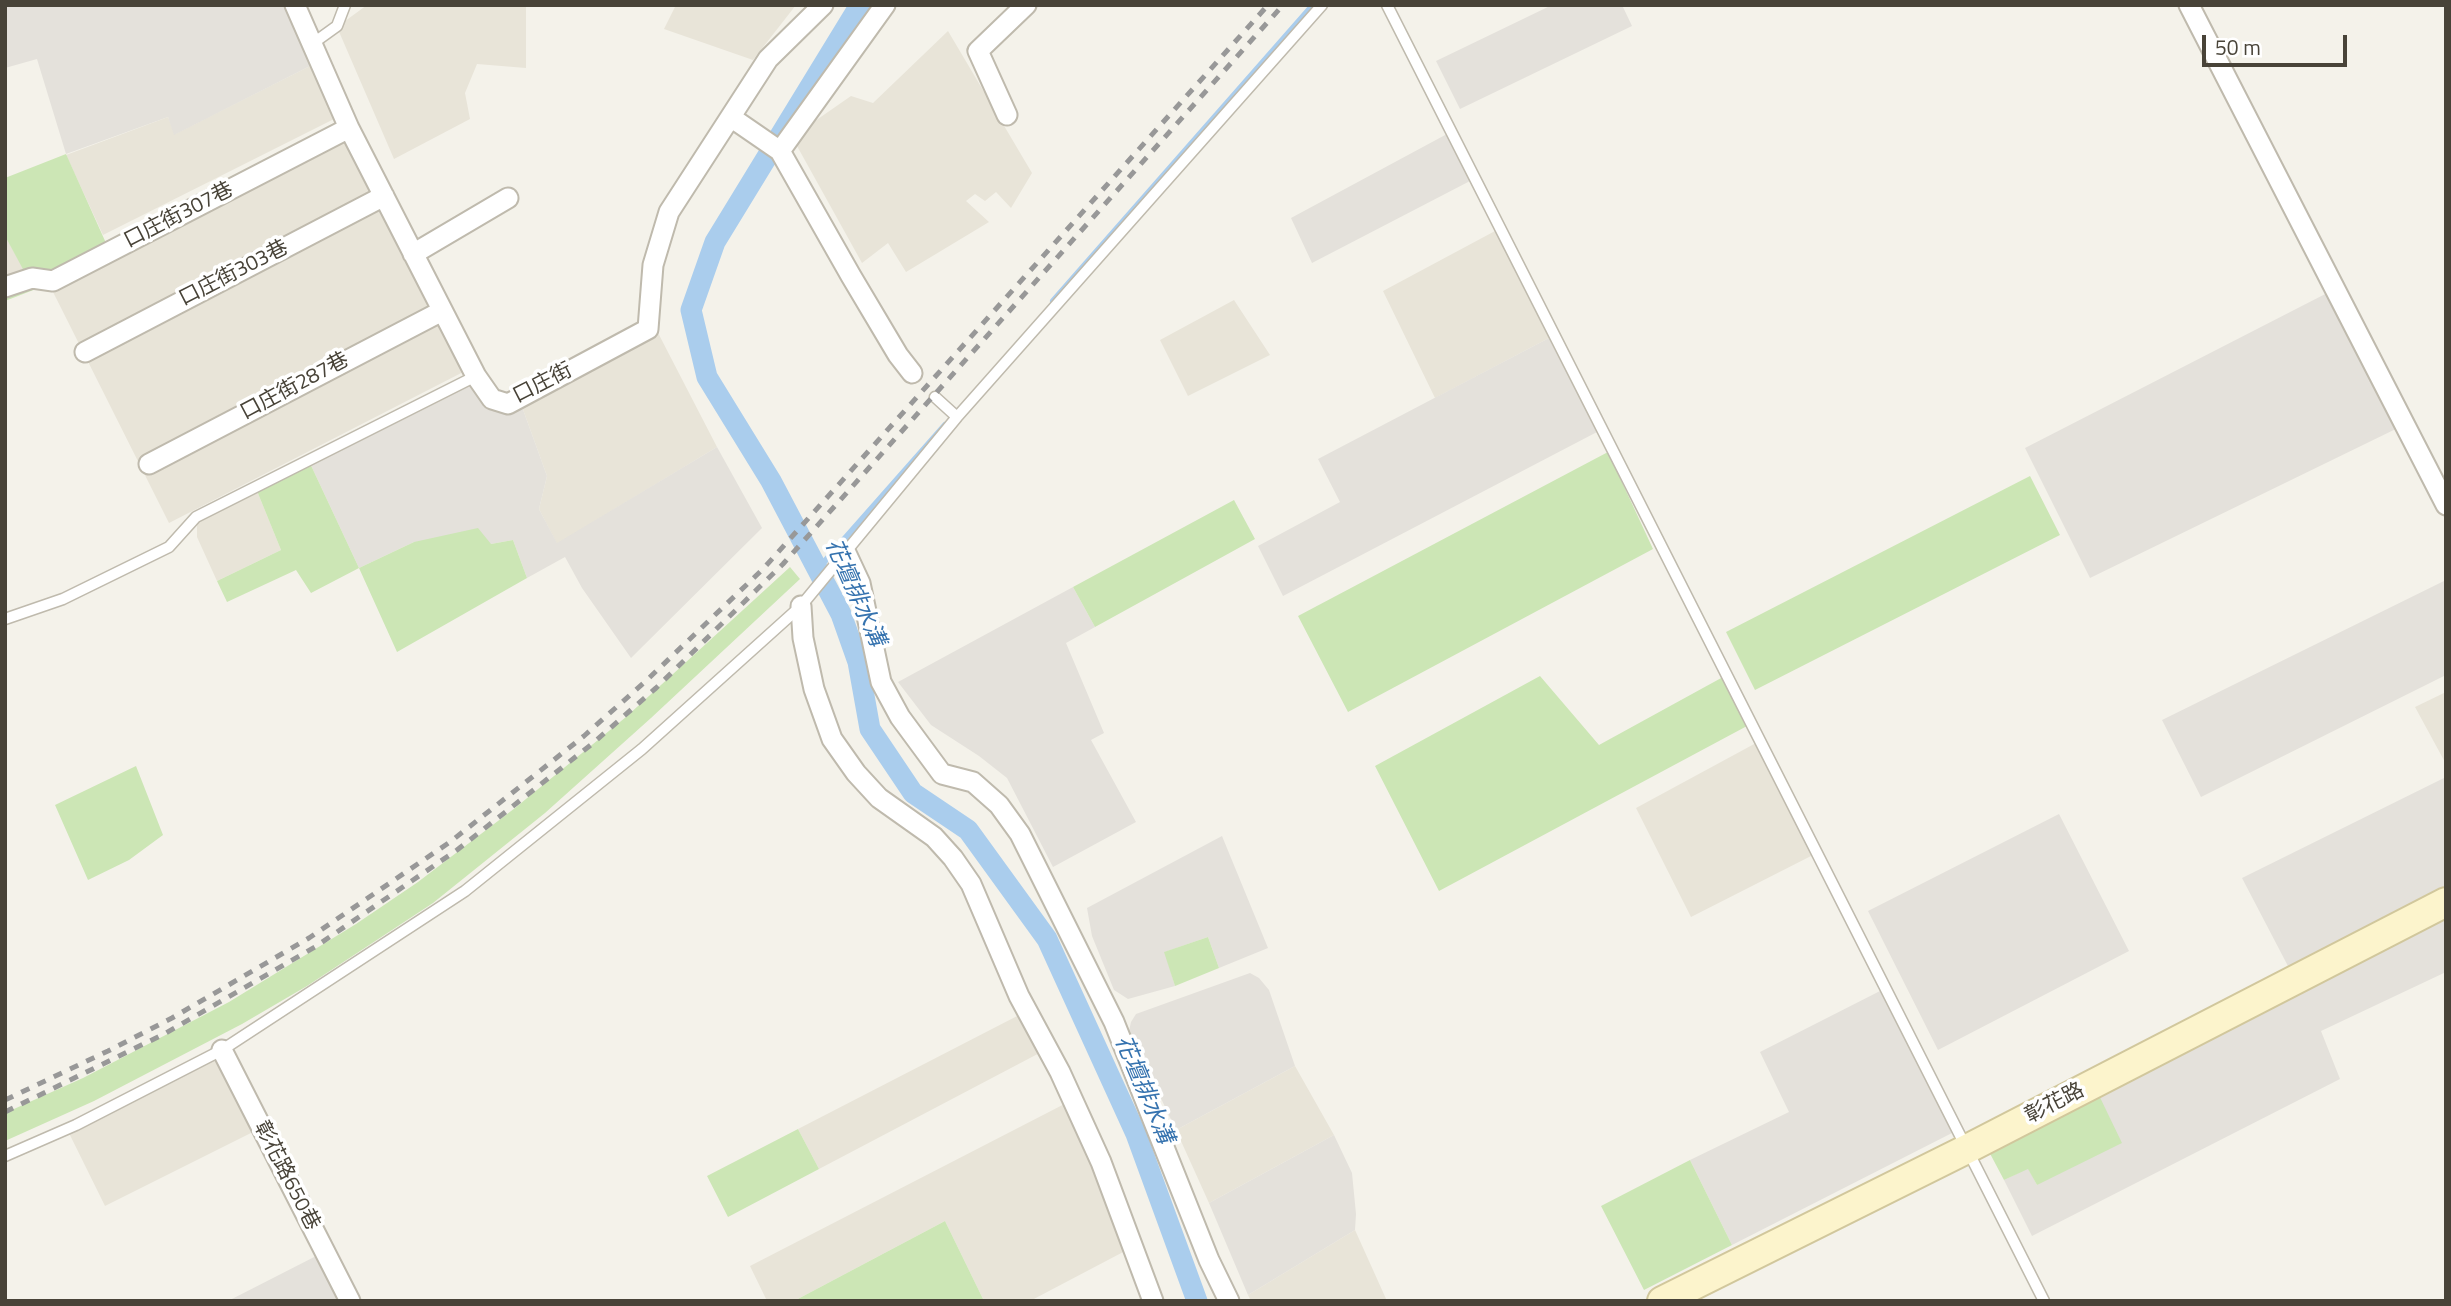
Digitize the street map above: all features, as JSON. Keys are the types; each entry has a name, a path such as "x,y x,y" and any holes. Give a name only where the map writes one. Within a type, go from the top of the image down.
{"street":[{"name":"口庄街","path":"295,5 349,128 476,376 492,399 508,404 648,329 653,265 669,212 737,121 768,59 823,5"},
{"path":"776,149 885,5"},
{"path":"1007,115 978,51 1026,5"},
{"path":"2189,5 2446,505"},
{"path":"737,121 776,149 898,355 912,373"},
{"name":"口庄街307巷","path":"5,287 32,278 53,281 349,128"},
{"name":"口庄街303巷","path":"85,352 384,196"},
{"path":"413,254 508,198"},
{"name":"口庄街287巷","path":"149,464 442,311"},
{"path":"841,559 860,583 881,682 900,718 942,774 973,782 999,805 1020,834 1114,1022 1209,1260 1229,1301"},
{"path":"803,603 803,638 814,689 832,739 878,798 934,837 971,884 1019,996 1060,1072 1101,1162 1153,1301"},
{"name":"彰花路","path":"1662,1301 1967,1149 2446,902"},
{"name":"彰花路650巷","path":"222,1051 350,1301"}],"lane":[{"path":"312,44 337,26 345,5"},
{"path":"5,1156 76,1125 222,1051 465,891 642,749 803,603 957,417 1322,5"},
{"path":"1387,5 2044,1301"},
{"path":"5,619 63,598 169,547 197,517 476,376"},
{"path":"935,397 957,417"}],"shaded area":[{"path":"5,5 290,5 314,64 174,135 168,117 66,154 37,59 5,68"},
{"path":"367,5 526,5 526,68 477,64 465,93 470,119 394,159 337,27"},
{"path":"676,5 796,5 753,60 664,29"},
{"path":"1552,5 1622,5 1632,26 1460,109 1436,61"},
{"path":"948,31 1032,173 1011,208 996,192 985,201 975,194 966,201 989,222 906,272 888,243 862,263 792,137 851,96 873,103"},
{"path":"314,64 340,116 103,235 66,155 168,117 175,134"},
{"path":"345,128 471,368 169,523 49,284"},
{"path":"1447,134 1470,181 1312,263 1291,218"},
{"path":"1495,231 1549,338 1435,398 1383,291"},
{"path":"5,236 25,271 5,280"},
{"path":"2335,289 2404,425 2090,578 2025,448"},
{"path":"1234,300 1270,355 1188,396 1160,340"},
{"path":"655,327 717,447 557,544 539,509 547,476 521,404"},
{"path":"1549,338 1597,432 1283,596 1258,546 1340,502 1318,459"},
{"path":"471,375 521,404 547,476 539,509 557,543 717,447 762,528 631,658 582,588 565,557 527,578 513,540 491,544 414,542 359,568 308,459"},
{"path":"255,486 281,550 217,581 197,537 197,522"},
{"path":"2446,580 2446,675 2201,797 2162,720"},
{"path":"1073,587 1095,627 1066,643 1104,733 1091,740 1136,822 1053,867 1007,778 931,725 898,682"},
{"path":"2446,692 2446,764 2415,707"},
{"path":"1756,743 1813,855 1691,917 1636,808"},
{"path":"2446,777 2446,889 2289,968 2242,878"},
{"path":"2059,814 2129,951 1938,1050 1868,911"},
{"path":"1222,836 1268,948 1219,968 1208,937 1165,952 1175,986 1128,999 1114,990 1092,936 1087,908"},
{"path":"2446,910 2446,972 2321,1031 2340,1079 2032,1236 2004,1180 2028,1168 2037,1185 2094,1085"},
{"path":"1250,973 1259,978 1269,990 1295,1066 1176,1130 1129,1031 1131,1022 1136,1014"},
{"path":"1882,990 1952,1133 1732,1245 1690,1160 1789,1112 1760,1052"},
{"path":"1023,1013 1049,1048 819,1169 798,1129"},
{"path":"214,1056 259,1129 105,1206 67,1129"},
{"path":"1295,1066 1334,1135 1209,1203 1176,1130"},
{"path":"1078,1097 1127,1250 1030,1301 984,1301 945,1221 794,1301 767,1301 750,1266"},
{"path":"1334,1135 1352,1173 1355,1230 1248,1295 1209,1203"},
{"path":"1355,1230 1387,1301 1251,1301 1248,1295"},
{"path":"322,1253 346,1301 228,1301"}],"green space":[{"path":"66,154 110,252 49,284 5,301 5,280 24,271 5,236 5,178"},
{"path":"1608,452 1653,549 1348,712 1298,616"},
{"path":"308,459 359,568 311,593 296,570 227,602 217,581 281,550 255,486"},
{"path":"2030,476 2060,535 1755,690 1726,632"},
{"path":"1234,500 1255,539 1095,627 1073,587"},
{"path":"478,528 491,544 513,540 527,578 397,652 359,568 414,542"},
{"path":"790,567 800,579 545,813 433,903 307,986 242,1024 94,1101 5,1141 5,1113 83,1078 229,1002 356,924 418,882 515,808 626,717"},
{"path":"1540,676 1599,745 1723,677 1747,726 1439,891 1375,766"},
{"path":"136,766 163,835 129,860 88,880 55,805"},
{"path":"1208,937 1219,968 1175,986 1164,952"},
{"path":"2094,1085 2122,1143 2037,1185 2028,1169 2004,1180 1986,1146"},
{"path":"798,1129 819,1169 728,1217 707,1176"},
{"path":"1690,1160 1732,1245 1644,1290 1601,1206"},
{"path":"945,1221 984,1301 794,1301"}],"waterway":[{"name":"花壇排水溝","path":"860,5 715,242 691,310 707,377 771,481 841,614 858,662 870,729 913,793 968,830 1047,939 1136,1134 1197,1301"},
{"path":"1053,301 1313,5"},
{"path":"817,570 945,425"}],"railway":[{"path":"5,1100 172,1018 309,938 450,842 584,736 763,569 1268,5"},
{"path":"5,1112 164,1034 315,947 457,850 592,744 656,688 783,564 1283,5"}]}
